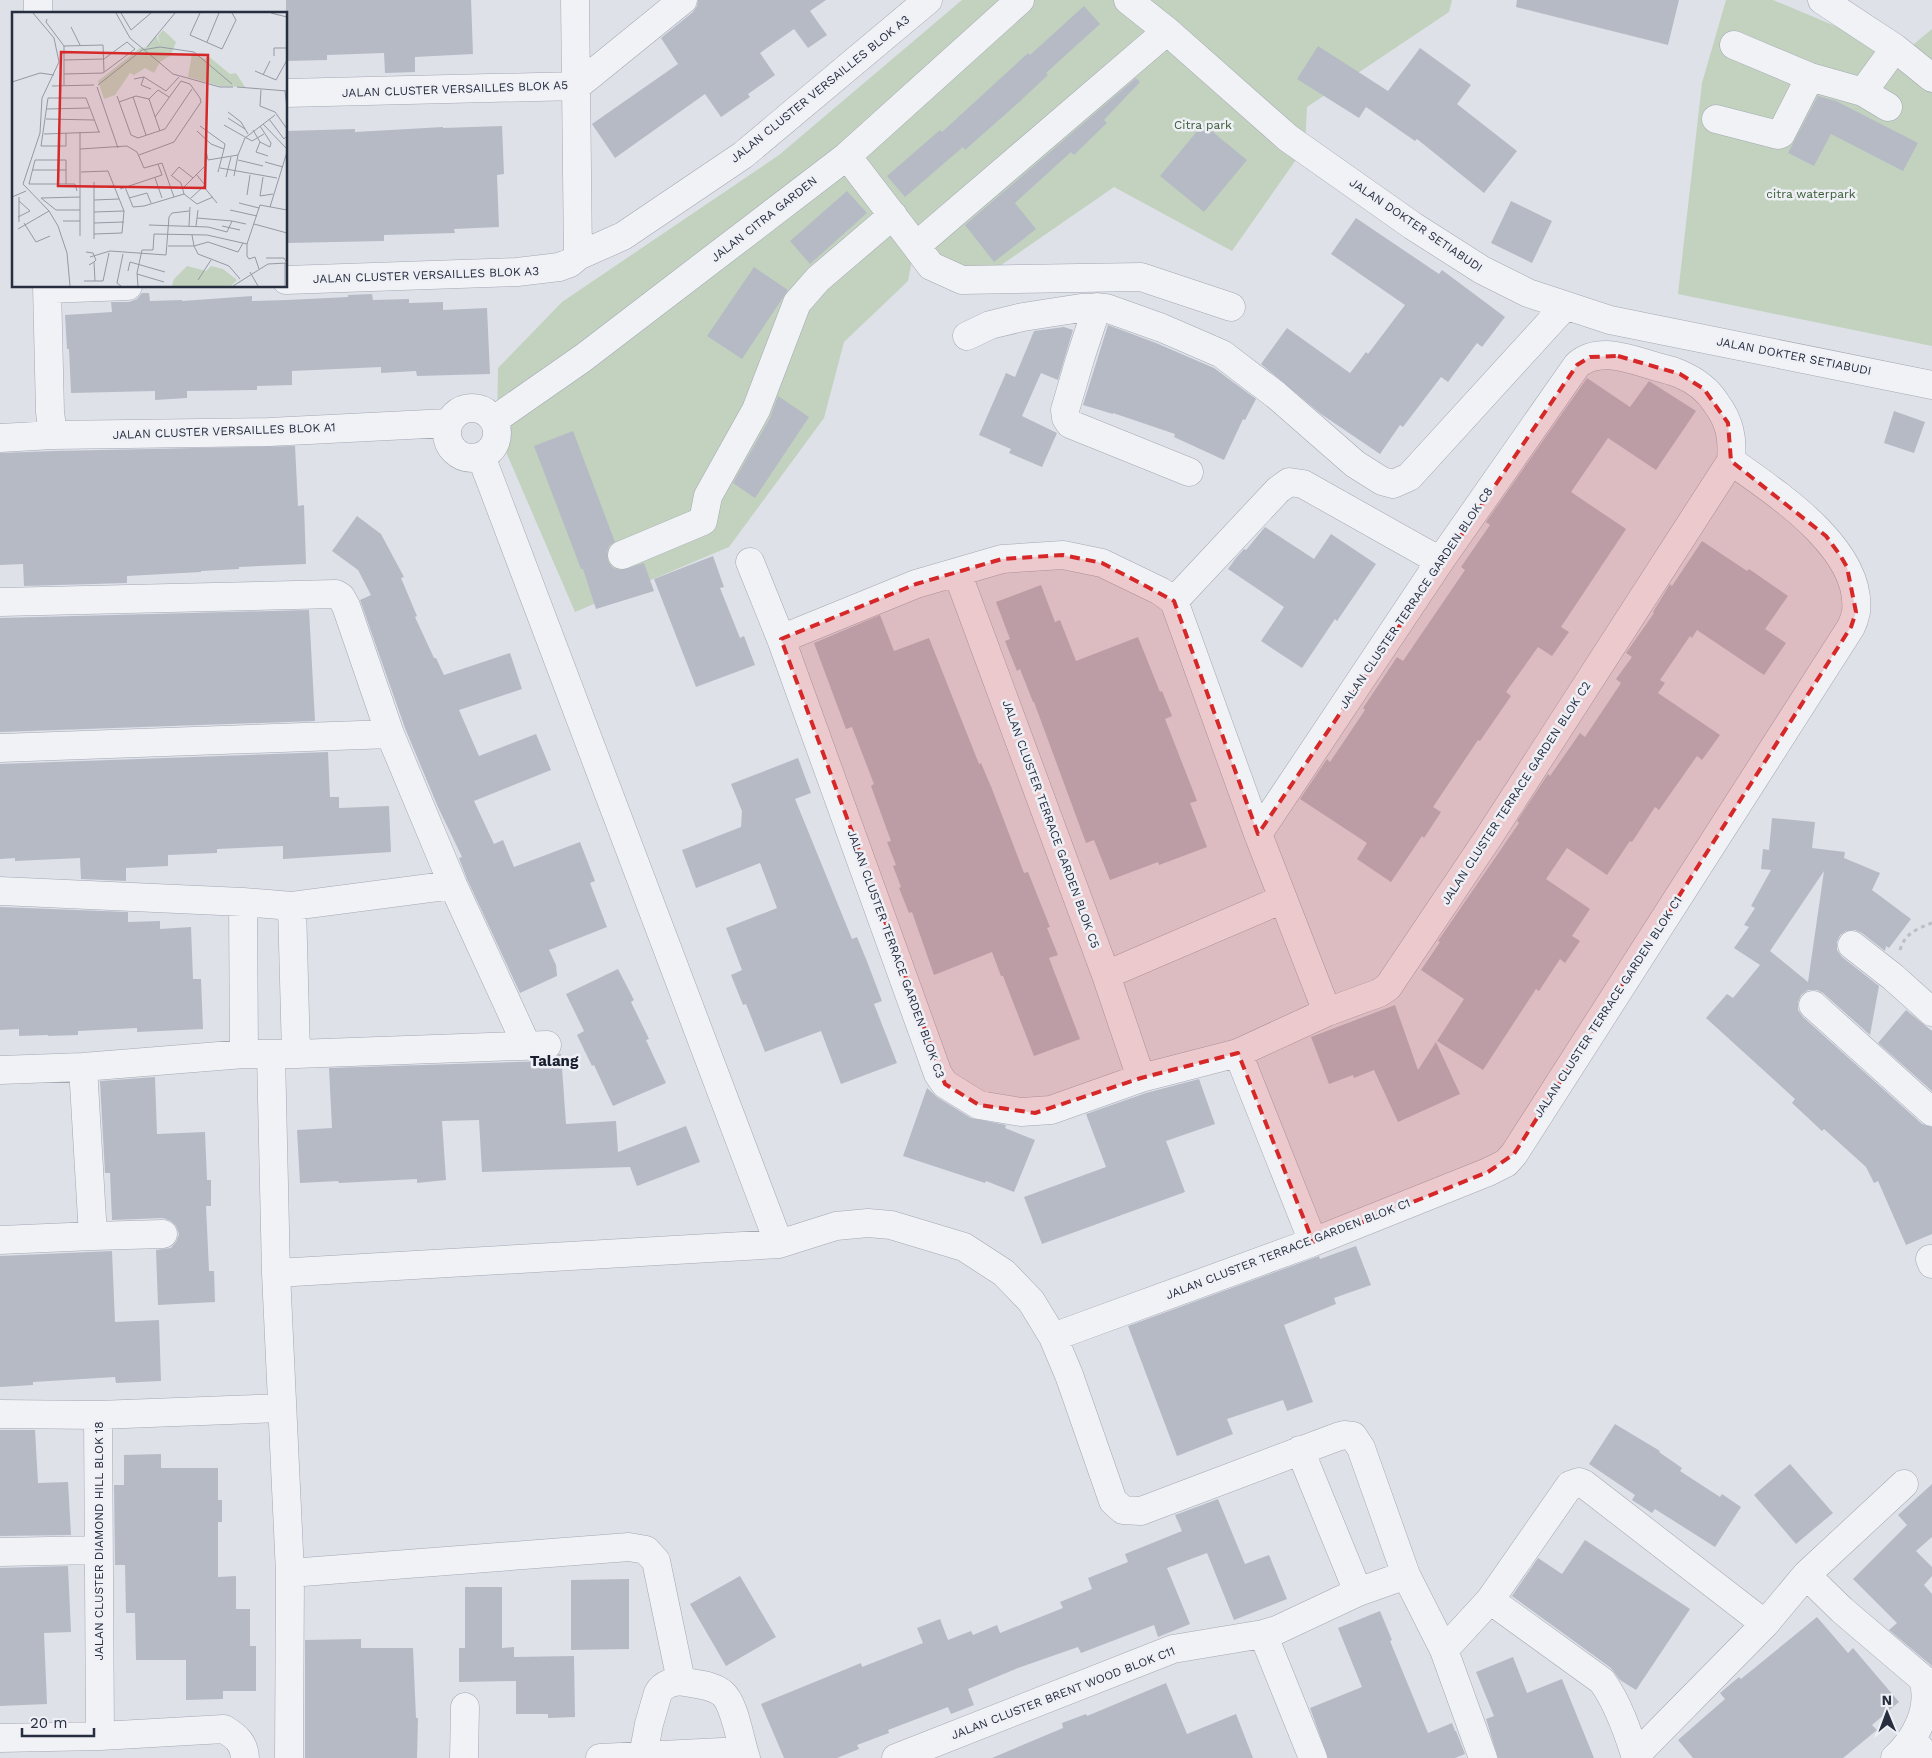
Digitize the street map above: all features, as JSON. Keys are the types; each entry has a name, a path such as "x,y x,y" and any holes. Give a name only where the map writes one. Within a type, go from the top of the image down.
{"street":[{"path":"575,0 578,256"},
{"name":"JALAN CLUSTER VERSAILLES BLOK A5","path":"288,93 577,86 683,0"},
{"name":"JALAN CLUSTER VERSAILLES BLOK A3","path":"288,280 545,270 559,267 578,256 623,236 742,155 928,0"},
{"name":"JALAN CITRA GARDEN","path":"494,420 583,358 847,156 1020,0"},
{"name":"JALAN DOKTER SETIABUDI","path":"1128,0 1167,30 1288,138 1413,226 1482,270 1528,293 1610,320 1932,385"},
{"path":"1822,0 1895,48 1932,78"},
{"path":"916,246 1167,30"},
{"path":"1734,45 1810,76 1863,92 1888,107"},
{"path":"1863,92 1895,48"},
{"path":"1716,119 1778,136 1781,134 1810,76"},
{"path":"847,156 894,215 931,266 962,280 1141,277 1231,307"},
{"path":"622,555 703,520 708,496 756,410 797,302 818,279 894,215"},
{"path":"47,288 50,412 53,435"},
{"path":"966,336 990,325 1023,317 1098,307 1106,308 1162,328 1222,354 1276,395 1356,464 1382,482 1394,484 1409,477 1565,306"},
{"path":"1098,307 1065,410 1066,418 1070,424 1189,472"},
{"name":"JALAN CLUSTER TERRACE GARDEN BLOK C8","path":"1258,834 1440,561 1576,364 1590,357 1618,356 1680,374 1704,389 1716,402 1728,424 1732,442 1731,461"},
{"path":"479,409 487,413 494,420 497,430 496,441 490,450 480,456 471,458 461,456 448,442 446,433 448,423 453,415 461,410 479,409"},
{"name":"JALAN CLUSTER VERSAILLES BLOK A1","path":"0,438 53,435 268,432 448,423"},
{"path":"480,456 779,1244"},
{"name":"JALAN CLUSTER TERRACE GARDEN BLOK C2","path":"1238,1053 1327,1012 1379,993 1394,980 1731,461"},
{"name":"JALAN CLUSTER TERRACE GARDEN BLOK C1","path":"1052,1337 1312,1242 1488,1172 1506,1163 1514,1154 1851,627 1856,612 1855,594 1847,566 1826,536 1772,490 1731,461"},
{"path":"1174,602 1278,490 1289,482 1303,484 1440,561"},
{"path":"781,639 916,584 1002,559 1063,555 1102,563 1160,591 1174,602 1282,899 1327,1012"},
{"name":"JALAN CLUSTER TERRACE GARDEN BLOK C3","path":"750,562 781,639 938,1074 945,1084 979,1105 1021,1112 1035,1112 1050,1110 1140,1078 1238,1053"},
{"name":"JALAN CLUSTER TERRACE GARDEN BLOK C5","path":"957,572 1106,975 1140,1078"},
{"path":"0,602 336,594 341,597 346,606 390,734 453,885 536,1044 244,1054 83,1067 0,1070"},
{"path":"0,748 390,734"},
{"path":"0,892 243,902 292,906 453,885"},
{"path":"1106,975 1282,899"},
{"path":"243,902 244,1054"},
{"path":"289,1758 290,1573 276,1272 283,1054 292,906"},
{"path":"1852,945 1893,977 1932,1012"},
{"path":"1813,1005 1932,1112"},
{"path":"1238,1053 1312,1242"},
{"path":"83,1067 93,1236"},
{"path":"276,1272 779,1244 836,1226 868,1223 891,1225 964,1246 1004,1273 1031,1300 1052,1337 1069,1375 1113,1502 1123,1510 1140,1511 1300,1450 1344,1435 1353,1436 1357,1440 1406,1575 1444,1650 1483,1758"},
{"path":"0,1240 163,1234"},
{"path":"98,1415 282,1408"},
{"name":"JALAN CLUSTER DIAMOND HILL BLOK 18","path":"0,1414 98,1415 100,1736"},
{"path":"1300,1450 1358,1592"},
{"path":"1444,1650 1490,1600 1570,1486 1575,1482 1584,1484 1765,1624"},
{"path":"1490,1600 1602,1681 1624,1723 1636,1757 1765,1624 1806,1575 1904,1484"},
{"path":"290,1573 629,1547 646,1550 656,1561 681,1681"},
{"path":"0,1552 98,1550"},
{"name":"JALAN CLUSTER BRENT WOOD BLOK C11","path":"896,1758 1173,1649 1277,1630 1358,1592 1406,1575"},
{"path":"1806,1575 1842,1610 1917,1674 1928,1686 1931,1710 1912,1752"},
{"path":"1263,1634 1313,1758"},
{"path":"600,1758 744,1754 730,1705 722,1693 706,1686 681,1681 661,1688 648,1724 643,1756"},
{"path":"464,1758 465,1707"},
{"path":"0,1738 100,1736 224,1729 236,1736 244,1748 245,1758"}],"path":[{"path":"1893,977 1903,940 1914,930 1932,923"}],"highlighted area":[{"path":"1618,356 1680,374 1704,389 1728,423 1731,461 1826,536 1840,555 1847,567 1856,612 1851,627 1514,1154 1488,1172 1313,1242 1238,1053 1141,1078 1035,1113 979,1105 945,1084 781,639 916,584 1002,559 1063,555 1102,563 1174,601 1258,834 1577,365 1590,357"}],"green space":[{"name":"Citra park","path":"962,0 1452,0 1449,12 1307,107 1305,147 1232,251 1114,187 968,288 915,244 908,281 844,342 824,418 729,547 575,612 497,431 498,368 562,302 779,155"},
{"name":"citra waterpark","path":"1726,0 1773,0 1902,54 1932,29 1932,346 1678,294 1702,83"}],"building":[{"path":"286,0 471,0 473,54 415,57 415,72 385,73 384,53 327,55 327,60 288,61 288,12 286,12"},
{"path":"698,0 826,0 810,11 827,35 808,48 794,29 760,53 775,75 748,94 750,97 721,117 705,94 615,158 592,124 678,64 661,38 693,12"},
{"path":"1517,0 1679,0 1668,45 1516,7"},
{"path":"1084,6 1100,24 1046,73 1048,75 1017,104 965,150 963,147 905,197 887,176 940,130 942,132 1028,53 1030,55"},
{"path":"1318,46 1388,91 1420,48 1471,85 1457,104 1517,151 1484,193 1417,139 1415,141 1366,107 1359,118 1297,79"},
{"path":"1136,78 1140,82 1104,120 1107,123 1074,155 1071,152 1015,203 1036,229 994,262 965,225"},
{"path":"1818,96 1836,101 1918,143 1903,171 1831,134 1814,166 1788,153"},
{"path":"1203,124 1247,160 1204,212 1160,176"},
{"path":"502,126 504,174 497,175 499,227 454,229 455,233 384,235 384,241 288,243 288,131 355,129 355,132"},
{"path":"847,191 867,213 810,264 790,241"},
{"path":"1511,201 1552,221 1532,263 1491,243"},
{"path":"1356,218 1439,274 1442,270 1505,317 1482,347 1477,343 1448,382 1441,377 1403,427 1400,425 1380,454 1321,414 1261,364 1287,328 1350,373 1366,352 1368,354 1405,305 1331,254"},
{"path":"754,267 788,290 742,359 707,336"},
{"path":"142,293 149,293 150,301 182,301 252,296 252,301 287,300 372,294 373,300 409,299 409,303 443,302 443,310 487,308 490,374 417,376 416,371 381,373 381,367 292,371 292,385 257,386 257,390 187,391 187,398 155,400 155,391 71,393 65,315 112,312 111,302 129,302 137,299"},
{"path":"1108,325 1214,368 1256,399 1245,420 1243,419 1224,460 1174,437 1175,434 1083,405"},
{"path":"1064,327 1073,330 1058,380 1041,373 1022,416 1057,433 1042,467 1009,453 1011,449 979,435 1006,373 1015,377 1034,331"},
{"path":"1587,378 1630,407 1649,381 1696,411 1656,470 1608,438 1571,492 1626,529 1561,627 1569,632 1552,656 1538,647 1506,692 1511,696 1480,741 1478,740 1433,807 1441,812 1424,838 1422,836 1391,882 1357,859 1367,843 1300,799 1327,759 1330,762 1365,710 1363,708 1397,657 1403,661 1465,570 1461,567 1490,525 1486,522"},
{"path":"778,396 809,417 755,498 733,483 770,418"},
{"path":"1894,411 1925,422 1914,453 1884,443"},
{"path":"573,431 615,542 609,546 607,553 608,561 613,568 621,570 644,563 654,591 596,609 583,569 581,569 534,446"},
{"path":"295,446 298,506 304,505 306,564 127,576 127,583 24,586 23,564 0,565 0,453"},
{"path":"357,516 381,534 404,577 401,578 417,616 415,617 444,675 510,653 522,689 459,710 479,756 536,734 551,770 474,801 494,844 503,840 514,867 580,842 595,881 590,883 607,927 549,950 556,965 557,976 520,993 467,879 459,858 462,857 438,807 405,728 360,600 371,595 358,570 332,551"},
{"path":"1265,527 1314,559 1331,534 1376,564 1337,621 1335,619 1302,668 1261,641 1284,607 1228,569"},
{"path":"1702,541 1747,571 1749,569 1788,596 1765,629 1786,643 1764,675 1697,630 1692,638 1690,636 1660,680 1665,683 1658,693 1720,735 1702,760 1697,756 1659,810 1655,807 1607,875 1567,848 1546,879 1590,909 1572,936 1580,941 1565,963 1560,959 1539,991 1536,989 1483,1070 1437,1041 1464,999 1421,970 1440,942 1438,941 1519,823 1517,821 1548,774 1550,776 1580,733 1585,737 1621,683 1616,679 1632,657 1626,653 1654,613 1670,584 1672,586"},
{"path":"713,556 724,587 720,588 740,638 744,636 755,665 696,687 654,579"},
{"path":"1041,585 1055,622 1060,620 1076,661 1138,637 1160,692 1162,691 1172,716 1165,719 1197,801 1190,803 1207,847 1159,865 1158,862 1110,880 1094,840 1086,843 1034,702 1020,669 1017,671 1005,641 1010,639 996,602"},
{"path":"309,610 315,721 0,732 0,618"},
{"path":"880,615 894,651 929,638 979,764 981,763 992,789 1024,873 1028,872 1050,927 1047,928 1058,955 1049,958 1080,1039 1034,1056 992,952 934,975 912,912 909,913 899,888 901,887 893,866 896,865 887,842 891,841 871,786 874,784 852,727 846,729 814,643"},
{"path":"328,752 330,797 339,797 339,808 389,806 391,852 283,859 283,846 217,849 217,853 168,855 168,866 126,868 126,881 81,879 80,858 15,861 15,858 0,859 0,764"},
{"path":"798,758 811,793 795,799 852,939 857,937 868,964 882,1001 874,1004 897,1063 841,1084 821,1031 765,1052 746,1004 743,1005 731,975 742,970 726,928 777,908 760,863 696,888 682,850 741,827 742,811 731,784"},
{"path":"1772,818 1815,822 1812,848 1845,852 1844,858 1880,873 1872,890 1911,919 1889,948 1886,946 1885,951 1862,933 1855,930 1846,931 1840,935 1837,942 1837,950 1842,957 1879,986 1870,1035 1823,993 1817,990 1808,990 1801,995 1798,1002 1798,1010 1803,1017 1922,1124 1932,1127 1932,1234 1906,1245 1878,1181 1874,1183 1866,1167 1824,1129 1822,1131 1792,1103 1795,1099 1706,1018 1727,994 1733,998 1760,965 1734,948 1749,927 1744,925 1755,908 1751,906 1771,870 1761,869 1763,849 1769,850","holes":["1824,871 1808,982 1770,951"]},
{"path":"0,907 128,912 128,922 160,921 160,929 191,927 193,979 201,979 203,1029 137,1032 137,1028 78,1031 78,1035 48,1036 19,1036 19,1029 0,1030"},
{"path":"618,969 634,1000 631,1002 649,1039 646,1040 666,1083 613,1106 594,1065 592,1066 577,1035 584,1031 566,994"},
{"path":"1395,1005 1418,1070 1436,1042 1460,1094 1398,1122 1374,1070 1354,1078 1353,1075 1329,1084 1311,1037"},
{"path":"1906,1010 1932,1031 1932,1091 1878,1043"},
{"path":"561,1054 566,1124 616,1121 618,1152 686,1126 700,1162 637,1186 630,1167 482,1172 479,1120 442,1121 446,1180 417,1183 417,1179 300,1183 297,1130 332,1128 329,1068 548,1061"},
{"path":"155,1077 157,1134 205,1132 207,1180 211,1180 211,1206 206,1206 209,1271 214,1271 215,1302 158,1305 156,1250 171,1248 176,1242 179,1234 176,1226 171,1221 163,1218 112,1220 110,1173 105,1173 100,1081"},
{"path":"1199,1079 1215,1124 1166,1141 1185,1192 1042,1244 1024,1197 1106,1167 1086,1114 1146,1093"},
{"path":"927,1088 937,1097 971,1118 1006,1125 1005,1128 1035,1140 1014,1192 986,1181 985,1183 903,1156"},
{"path":"1356,1246 1371,1285 1334,1298 1336,1304 1284,1325 1313,1402 1287,1411 1283,1400 1227,1419 1233,1434 1177,1456 1128,1326 1319,1256 1320,1259"},
{"path":"112,1251 115,1322 159,1320 161,1381 116,1383 115,1377 33,1382 33,1385 0,1387 0,1256"},
{"path":"1615,1424 1660,1451 1682,1468 1680,1471 1720,1497 1722,1494 1741,1507 1715,1547 1655,1509 1652,1513 1632,1500 1635,1495 1589,1464"},
{"path":"0,1430 35,1430 38,1483 68,1482 71,1535 0,1536"},
{"path":"161,1454 161,1468 218,1468 218,1500 222,1500 222,1522 218,1522 218,1577 236,1576 236,1609 250,1609 250,1646 256,1646 256,1691 223,1691 223,1699 186,1700 186,1660 136,1660 135,1613 126,1613 125,1565 115,1565 114,1485 124,1485 124,1455"},
{"path":"1790,1464 1833,1513 1796,1544 1754,1495"},
{"path":"1932,1484 1932,1537 1916,1551 1932,1567 1932,1576 1924,1585 1932,1594 1932,1666 1889,1630 1897,1623 1853,1579 1907,1525 1898,1515"},
{"path":"1218,1499 1245,1564 1269,1555 1287,1599 1234,1620 1207,1553 1167,1568 1190,1624 1158,1637 1154,1625 1081,1653 1078,1647 1018,1668 968,1689 974,1705 951,1714 948,1707 888,1730 889,1733 857,1745 859,1749 837,1758 784,1758 761,1704 861,1663 862,1667 923,1643 917,1628 940,1619 948,1640 971,1631 973,1635 997,1625 1000,1633 1063,1608 1060,1602 1092,1589 1088,1578 1128,1562 1125,1554 1182,1531 1175,1515"},
{"path":"1585,1540 1690,1609 1636,1690 1620,1680 1611,1668 1512,1596 1538,1558 1562,1574"},
{"path":"68,1566 71,1632 44,1633 47,1704 0,1706 0,1568"},
{"path":"740,1576 776,1637 726,1666 690,1604"},
{"path":"629,1579 629,1649 571,1650 571,1580"},
{"path":"465,1587 502,1587 502,1648 514,1647 514,1657 574,1656 575,1717 548,1718 548,1714 516,1714 516,1681 459,1682 459,1648 465,1648"},
{"path":"1380,1611 1392,1640 1390,1641 1428,1733 1452,1723 1465,1754 1455,1758 1328,1758 1310,1708 1362,1687 1338,1628"},
{"path":"1817,1617 1848,1653 1853,1648 1899,1702 1872,1725 1877,1730 1843,1758 1693,1758 1678,1740 1725,1699 1720,1693 1739,1677 1741,1679"},
{"path":"361,1639 361,1648 413,1648 416,1718 418,1718 417,1758 305,1758 305,1640"},
{"path":"1513,1657 1527,1693 1562,1679 1594,1758 1498,1758 1486,1719 1494,1716 1476,1672"},
{"path":"1166,1683 1187,1734 1236,1714 1253,1758 992,1758 1063,1728 1062,1723 1086,1714 1087,1716"}],"district":[{"name":"Talang","path":"554,1061"}]}
